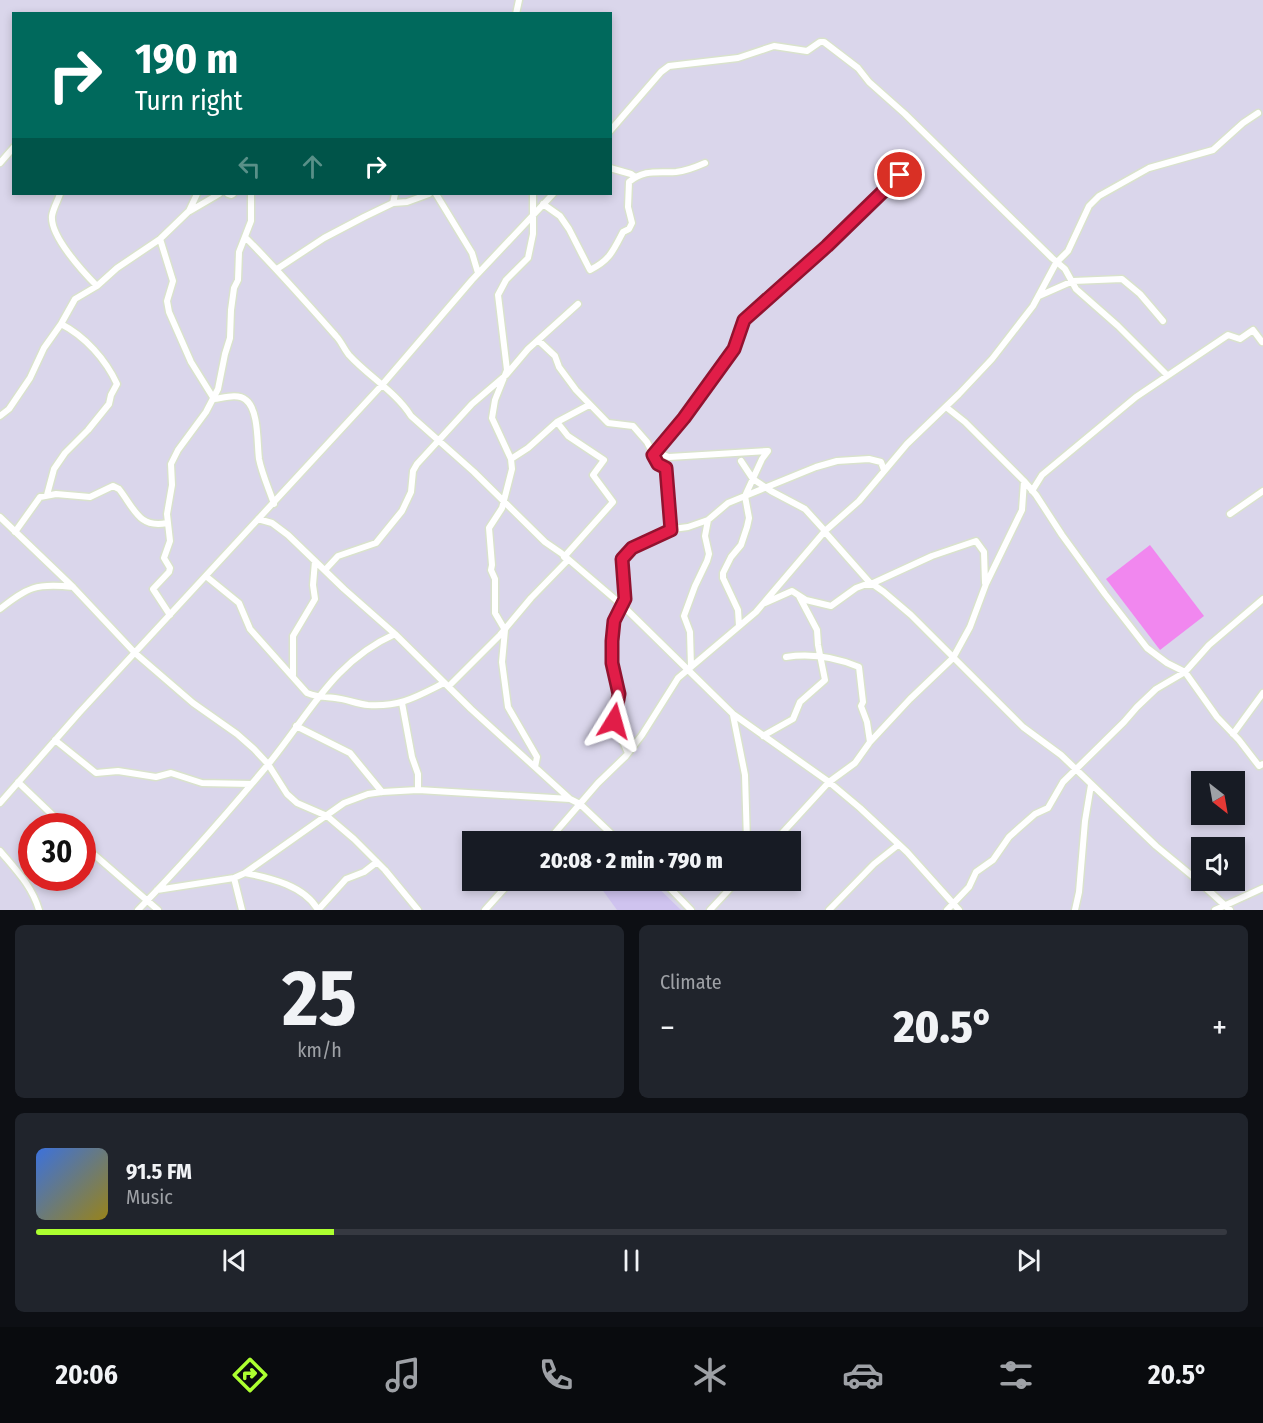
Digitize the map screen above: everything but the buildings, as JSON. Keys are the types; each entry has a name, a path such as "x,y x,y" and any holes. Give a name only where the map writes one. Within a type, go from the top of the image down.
{"street":[{"path":"612,129 669,66 731,59 774,46 807,51 820,42 824,42 858,68 869,82 905,114 1056,263 1065,269 1076,289 1118,326 1167,375"},
{"path":"765,603 825,531 858,501 884,470 992,359 1025,318 1056,263 1068,251 1089,206 1099,196 1149,168 1213,150 1243,123 1258,113"},
{"path":"0,163 12,149"},
{"path":"543,204 560,216 590,270 611,256 623,232 629,229 632,223 628,207 629,182 634,177 655,171 678,172 705,164"},
{"path":"612,169 634,177"},
{"path":"654,454 684,418 734,349 744,320 827,246 900,175"},
{"path":"60,195 52,217 55,229 61,243 82,271 97,286"},
{"path":"189,211 197,195"},
{"path":"0,416 9,410 30,378 44,348 75,299 97,286 117,268 160,239 189,211 217,195"},
{"path":"170,615 153,589 169,572 170,567 164,558 170,541 167,514 172,485 171,464 178,450 214,399 218,389 230,338 234,288 238,280 239,252 251,221 251,195"},
{"path":"393,203 395,195"},
{"path":"278,269 324,238 393,203 407,202 426,195"},
{"path":"437,195 472,253 478,273"},
{"path":"532,195 533,234 528,258 506,280 498,295 507,365 506,375 492,413 495,425 511,459 512,477 502,508 491,524 489,534 491,570 495,579 495,613 505,630 502,662 508,707 537,757 535,767"},
{"path":"0,803 55,740 382,386 478,273 552,195"},
{"path":"245,237 278,269 336,336 348,354 403,404 411,416 503,500 545,542 623,606 689,668 733,714 829,782 898,845 960,910"},
{"path":"160,239 173,281 167,302 169,312 191,362 214,399"},
{"path":"1038,297 1073,281 1122,279 1140,294 1163,321"},
{"path":"325,570 338,556 372,545 379,540 407,501 415,468 438,440 472,404 506,375 538,340 578,304"},
{"path":"47,495 54,469 65,453 109,404 117,384 99,355 70,328 61,324"},
{"path":"1032,491 1042,475 1136,397 1167,375 1228,336 1240,339 1252,330 1262,342"},
{"path":"538,340 555,356 560,367 589,405 608,423 633,426 647,442 658,464 666,468 671,530"},
{"path":"214,399 239,396 246,399 251,406 259,457 273,504"},
{"path":"511,459 528,448 557,422 589,405"},
{"path":"946,406 1004,459 1024,481 1147,648 1167,663 1185,672 1217,717 1259,766 1263,764"},
{"path":"207,577 239,603 250,629 307,693 317,697 366,705 402,703 447,685 505,630 613,502 593,475 604,460 568,436 557,422"},
{"path":"654,454 669,457 768,452 762,459 746,496 749,518 741,545 731,557 723,573 723,578 738,610 739,626"},
{"path":"628,753 614,721 619,694 612,657 613,626 625,599 624,556 632,548 671,530 708,520 728,503 816,467 837,461 869,459 880,462 884,470"},
{"path":"741,461 753,479 805,509 871,584 894,600 1023,727 1061,754 1156,846 1227,908"},
{"path":"784,831 829,782 855,763 870,742 910,699 953,658 970,627 986,584 1022,510 1024,481"},
{"path":"15,532 40,497 47,495 90,497 109,486 116,487 144,522 153,525 167,524"},
{"path":"1230,514 1263,491"},
{"path":"0,517 73,587 135,653 193,703 237,734 268,764 287,794 297,803 327,816 354,839 418,910"},
{"path":"258,519 276,525 395,634 471,709 608,831"},
{"path":"689,668 690,636 684,616 709,554 705,536 708,520"},
{"path":"557,831 598,783 628,753 678,678 765,603 790,591 806,600 831,606 856,588 871,584 932,556 976,542 984,552 986,584"},
{"path":"293,675 293,636 315,599 313,585 315,561"},
{"path":"0,609 25,590 33,587 52,585 73,587"},
{"path":"763,736 793,719 800,702 823,683 825,678 817,630 797,593"},
{"path":"947,910 969,887 976,872 993,860 1009,837 1035,814 1048,808 1063,782 1156,689 1185,672 1209,645 1263,599"},
{"path":"138,910 268,764 317,697 348,664 369,648 395,634"},
{"path":"786,657 820,656 838,659 859,667 863,702 861,706 867,722 870,742"},
{"path":"1233,734 1263,693"},
{"path":"402,703 412,757 418,774 418,790"},
{"path":"733,714 745,774 747,831"},
{"path":"296,726 350,753 382,792"},
{"path":"55,740 96,772 118,771 156,777 171,773 202,783 251,784"},
{"path":"18,782 50,813"},
{"path":"1075,910 1091,785"},
{"path":"158,890 234,878 245,873 344,803 368,794 418,790 570,799"},
{"path":"829,910 874,864 898,845"},
{"path":"0,851 29,887 39,910"},
{"path":"96,856 158,910"},
{"path":"245,873 274,880 302,892 314,902 318,910 345,879 364,872 377,862"},
{"path":"234,878 242,910"},
{"path":"1215,910 1227,908 1263,888"},
{"path":"485,910 502,891"},
{"path":"673,891 691,910"},
{"path":"710,910 728,891"}],"shaded area":[{"path":"1150,545 1204,616 1160,650 1106,579"},
{"path":"603,891 661,891 681,910 617,910"}],"route":[{"path":"614,721 619,694 612,663 612,641 614,621 625,599 622,559 632,548 671,530 666,468 658,464 653,455 684,418 734,349 744,320 827,246 900,175"}]}
